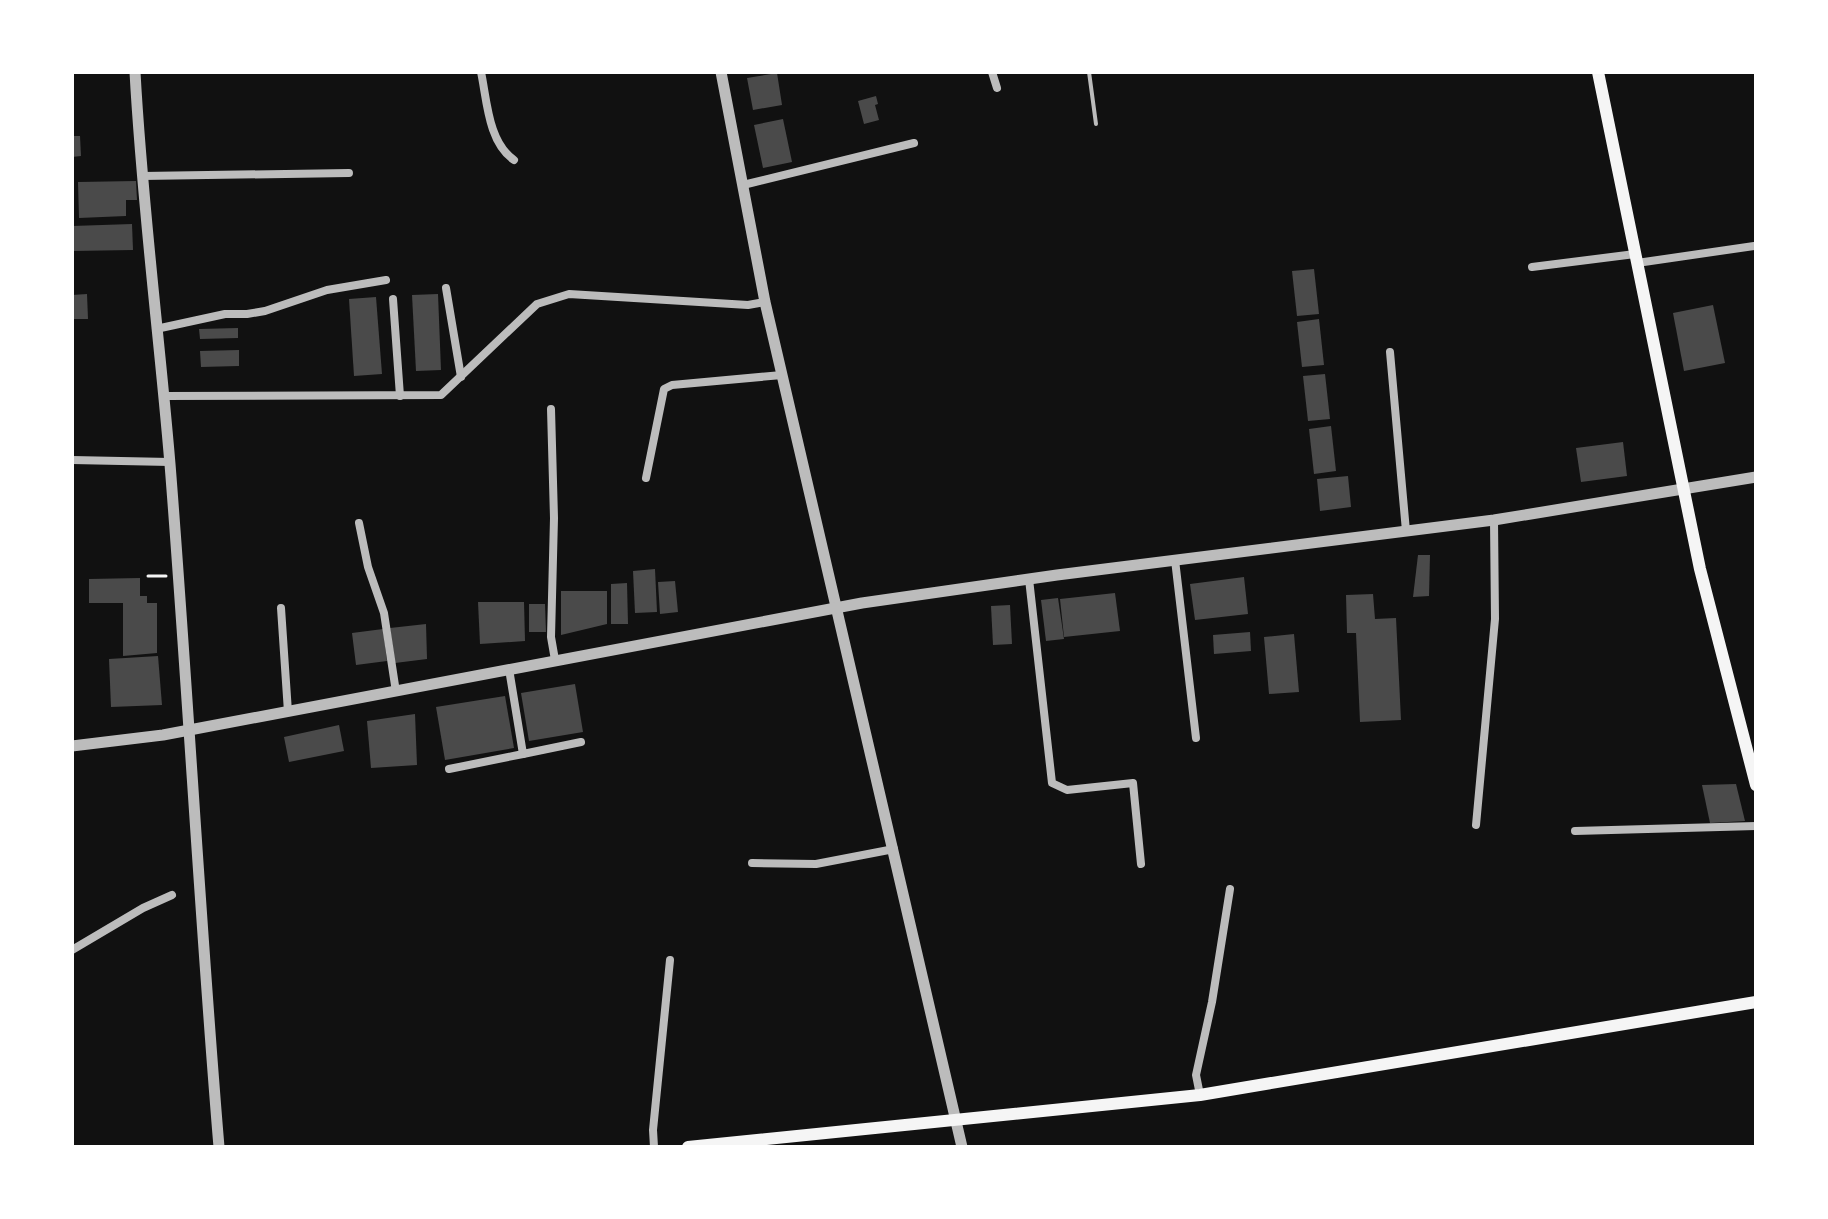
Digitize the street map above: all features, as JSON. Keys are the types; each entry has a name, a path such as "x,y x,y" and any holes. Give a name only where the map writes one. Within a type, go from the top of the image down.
{"main road":[{"path":"1598,72 1702,578 1756,785"},
{"path":"688,1147 1200,1095 1756,1002"}],"street":[{"path":"135,72 170,462 219,1147"},
{"path":"481,72 494,134 506,155 514,160"},
{"path":"721,72 765,302 962,1147"},
{"path":"992,72 997,88"},
{"path":"743,185 914,143"},
{"path":"142,176 349,173"},
{"path":"1532,267 1754,246"},
{"path":"156,329 225,314 265,311 327,290 386,280"},
{"path":"446,288 461,377"},
{"path":"163,396 441,395 537,304 569,294 748,305 765,302"},
{"path":"393,299 400,396"},
{"path":"1390,352 1406,531"},
{"path":"646,478 664,389 672,385 782,375"},
{"path":"551,409 554,518 551,637 555,660"},
{"path":"72,460 170,462"},
{"path":"72,746 188,731 836,608 1029,579 1494,520 1756,477"},
{"path":"1476,825 1495,619 1494,520"},
{"path":"359,523 368,567 384,613 396,692"},
{"path":"1175,560 1196,738"},
{"path":"1029,579 1052,783 1067,790 1133,783 1141,864"},
{"path":"281,608 288,712"},
{"path":"509,669 523,754"},
{"path":"449,769 581,742"},
{"path":"1575,831 1756,826"},
{"path":"752,863 816,864 894,849"},
{"path":"1200,1095 1196,1075 1212,1002 1230,889"},
{"path":"72,950 143,908 172,895"},
{"path":"654,1147 653,1130 670,960"}],"lane":[{"path":"1089,72 1096,124"}],"path":[{"path":"148,576 178,576"}],"building":[{"path":"777,73 782,105 753,110 747,78"},
{"path":"876,96 879,120 864,124 858,101"},
{"path":"783,119 792,162 763,168 754,125"},
{"path":"72,136 80,136 81,156 72,157"},
{"path":"136,181 137,200 126,200 126,216 79,218 78,182"},
{"path":"132,224 133,250 72,251 72,226"},
{"path":"1314,269 1319,314 1297,316 1292,271"},
{"path":"87,294 88,319 72,319 72,295"},
{"path":"438,294 441,370 416,371 412,295"},
{"path":"376,297 382,374 354,376 349,299"},
{"path":"1713,305 1725,363 1684,371 1673,313"},
{"path":"1319,319 1324,365 1302,367 1297,322"},
{"path":"238,328 238,338 200,339 199,329"},
{"path":"239,350 239,366 201,367 200,351"},
{"path":"1325,374 1330,419 1308,421 1303,376"},
{"path":"1331,426 1336,471 1314,474 1309,429"},
{"path":"1623,442 1627,476 1581,482 1576,448"},
{"path":"1348,476 1351,507 1320,511 1317,479"},
{"path":"1418,555 1430,555 1429,596 1413,597"},
{"path":"655,569 657,612 635,613 633,571"},
{"path":"1244,577 1248,614 1195,620 1190,584"},
{"path":"140,578 140,596 147,596 147,603 157,603 157,653 123,656 123,603 89,603 89,579"},
{"path":"675,581 678,612 660,614 658,582"},
{"path":"627,583 628,624 611,624 611,584"},
{"path":"561,591 607,591 607,624 561,635"},
{"path":"1115,593 1120,631 1064,637 1060,599"},
{"path":"1373,594 1375,619 1396,618 1401,720 1360,722 1356,633 1347,633 1346,595"},
{"path":"1058,598 1064,639 1046,641 1041,600"},
{"path":"478,602 524,602 525,641 480,644"},
{"path":"529,604 545,604 546,632 529,632"},
{"path":"1010,605 1012,644 993,645 991,606"},
{"path":"426,624 427,659 395,663 390,628"},
{"path":"383,629 387,661 356,665 352,633"},
{"path":"1250,632 1251,651 1214,654 1213,635"},
{"path":"1294,634 1299,692 1269,694 1264,637"},
{"path":"158,656 162,705 111,707 109,659"},
{"path":"575,684 583,732 529,741 521,693"},
{"path":"505,696 514,748 445,760 436,707"},
{"path":"415,714 417,765 371,768 367,721"},
{"path":"339,725 344,751 289,762 284,737"},
{"path":"1736,784 1745,821 1710,823 1702,785"}]}
